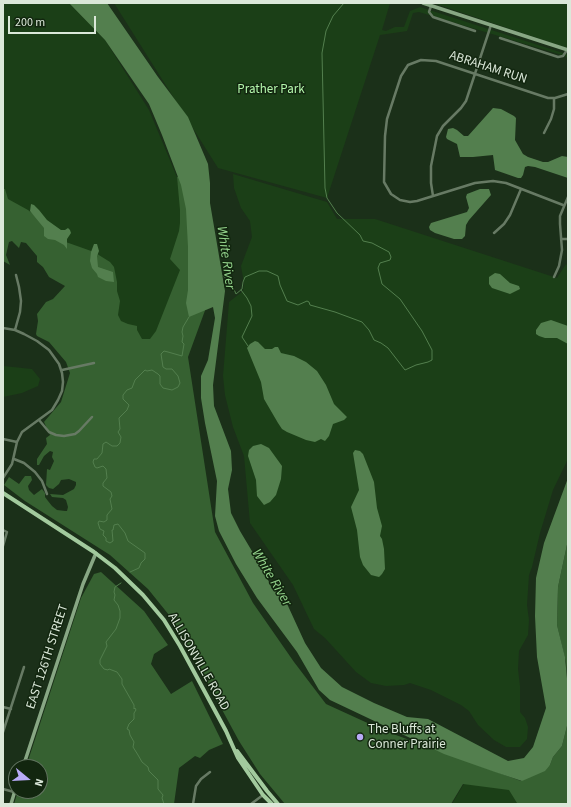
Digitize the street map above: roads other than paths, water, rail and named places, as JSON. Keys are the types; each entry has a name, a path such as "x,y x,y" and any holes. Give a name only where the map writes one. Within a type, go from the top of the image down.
{"main road":[{"path":"423,3 568,50"},
{"name":"ALLISONVILLE ROAD","path":"3,493 96,553 131,582 143,595 164,620 180,646 234,747 238,758 263,795 272,804"},
{"name":"EAST 126TH STREET","path":"25,759 83,584 96,553"},
{"name":"ALLISONVILLE ROAD","path":"234,747 278,804"}],"street":[{"path":"431,6 429,12 433,17 475,31"},
{"path":"491,25 468,97 464,105 442,126 437,136 431,166 431,187 433,196 487,181 499,181 564,206"},
{"path":"500,38 558,57 563,56 568,50"},
{"name":"ABRAHAM RUN","path":"433,196 413,202 403,201 391,194 384,182 385,126 400,76 411,63 426,60 436,61 548,98 568,94"},
{"path":"544,133 553,114 554,98"},
{"path":"494,233 504,224 510,215 521,189"},
{"path":"554,277 557,272 561,255 560,224 568,196"},
{"path":"561,239 568,239"},
{"path":"15,330 19,317 21,301 16,275"},
{"path":"3,328 15,330 46,346 56,357 62,370 62,386 58,400 49,412 22,432 17,442 14,460 3,478"},
{"path":"62,370 94,362"},
{"path":"39,420 49,432 64,436 75,434 92,418"},
{"path":"3,439 17,442"},
{"path":"14,460 24,463 35,472 42,481 47,494"},
{"path":"3,530 7,532 3,546"},
{"path":"3,732 24,667"},
{"path":"3,706 11,709"},
{"path":"193,804 196,786 201,779 210,772"},
{"path":"252,804 263,795"}],"waterway":[{"name":"White River","path":"223,276 231,282 236,294 242,289 245,277 259,271 267,271 278,276 287,301 298,305 307,301 310,305 362,322 369,330 374,340 388,348 405,370 432,360 432,350 422,331 400,299 382,284 378,268 380,263 390,260 391,257 389,252 372,243 363,241 360,235 337,213 327,198 325,188 322,53 326,31 333,16 344,3"},
{"name":"White River","path":"241,290 251,306 252,316 242,337 248,346"},
{"path":"130,572 139,568 145,559 145,553 128,541 125,533 118,524 114,525 112,530 113,541 110,543 106,541 106,538 103,535 104,531 100,529 98,523 99,521 104,522 107,520 107,515 112,509 110,499 112,496 111,492 103,486 103,483 107,478 106,469 103,466 97,468 95,467 93,462 94,459 97,459 102,453 103,444 106,442 112,446 117,446 120,443 121,437 118,432 120,429 119,418 127,410 129,405 123,399 123,395 127,390 132,388 135,380 145,370 152,370 158,374 160,376 160,384 163,388 172,390 178,387 180,383 178,376 172,369 166,369 163,367 161,354 164,351 182,356 184,344 182,342 182,332 183,327 189,317"},
{"path":"121,583 115,587 114,592 114,600 118,605 120,618 116,629 106,642 107,646 100,660 100,664 104,669 117,672 122,679 122,684 134,705 134,709 135,708 136,710 134,713 134,719 129,724 127,729 129,730 134,742 133,747 142,762 158,780 158,789 163,795 162,798 164,804"}],"place":[{"name":"The Bluffs at Conner Prairie","path":"360,737"}],"park label":[{"name":"Prather Park","path":"271,90"}]}
